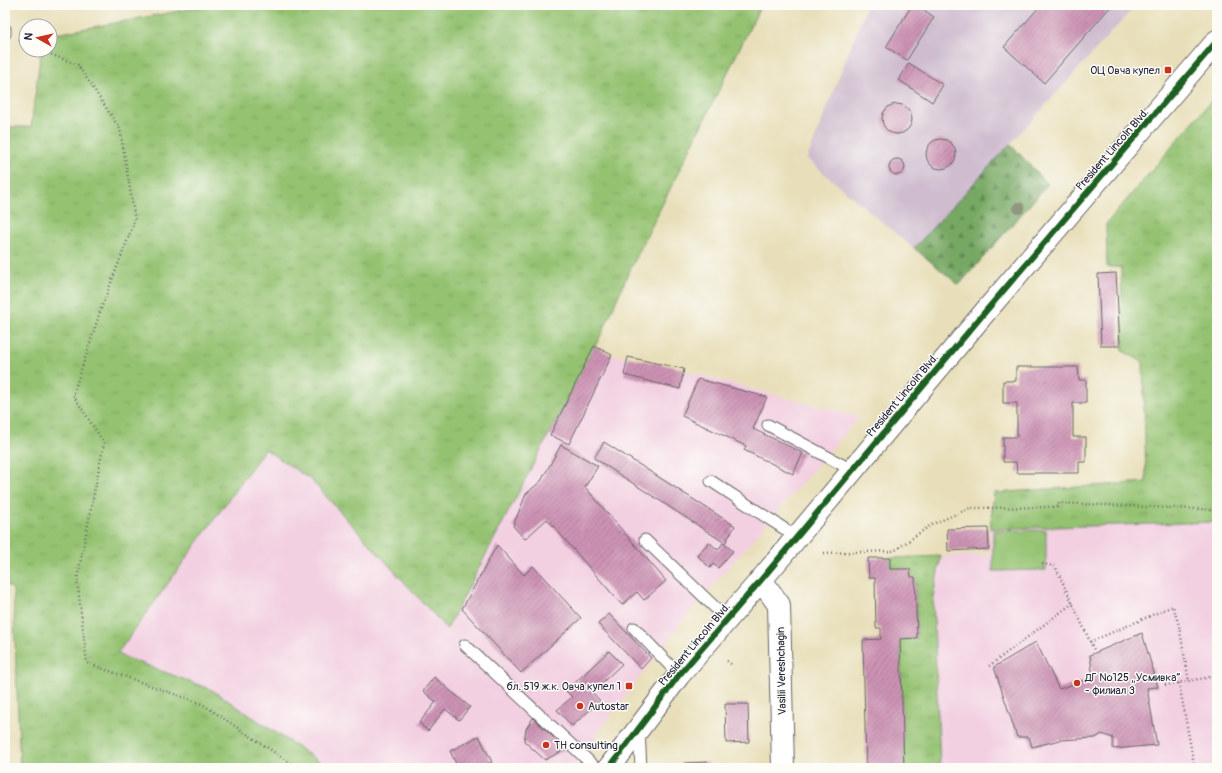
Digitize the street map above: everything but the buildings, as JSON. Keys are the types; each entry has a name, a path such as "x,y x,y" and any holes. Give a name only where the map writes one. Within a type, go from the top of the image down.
{"street":[{"name":"President Lincoln Blvd.","path":"609,768 679,675 1217,41"},
{"name":"Vasilii Vereshchagin","path":"761,580 779,605 783,768"}],"lane":[{"path":"5,29 5,34"},
{"path":"768,425 852,470"},
{"path":"711,481 797,537"},
{"path":"645,540 727,619"},
{"path":"634,628 679,675"},
{"path":"465,645 596,768"},
{"path":"639,727 641,768"}],"path":[{"path":"58,57 78,65 120,129 135,220 101,309 73,395 104,443 77,579 87,663 202,704 298,768"},
{"path":"824,552 894,551 931,525 970,508 1057,507 1059,503 1217,510"},
{"path":"1042,564 1055,566 1094,650"},
{"path":"989,666 1072,603"},
{"path":"1090,642 1173,606 1180,626 1189,681"},
{"path":"727,661 731,664"},
{"path":"1165,686 1217,676"},
{"path":"1179,683 1194,764"}],"shaded area":[{"path":"867,5 1136,5 1024,129 913,248 807,159"},
{"path":"593,351 663,365 859,417 680,624 573,768 329,768 212,690 117,654 265,449 311,480"},
{"name":"ДГ №125 „Усмивка“ - филиал 3","path":"1217,522 1217,768 940,768 933,597 941,556 990,555 990,529"}],"green space":[{"path":"211,5 761,5 628,274 602,333 447,629 311,480 265,449 117,654 212,690 329,768 20,768 13,589 5,584 5,127 31,127 40,58 58,58 58,34"},
{"path":"1217,94 1217,522 990,529 994,493 1146,482 1143,362 1123,351 1121,267 1107,267 1106,224"},
{"path":"1010,144 1048,184 959,285 914,248"},
{"path":"1046,530 1046,570 993,571 993,531"},
{"path":"941,556 933,597 940,768 904,768 900,639 917,638 915,578 911,577 910,569 890,569 890,558"}],"cycle path":[{"path":"609,768 679,675 761,580 985,312 1217,41"}],"place":[{"name":"ОЦ Овча купел","path":"1168,70"},
{"name":"ДГ №125 „Усмивка“ - филиал 3","path":"1077,683"},
{"name":"бл. 519 ж.к. Овча купел 1","path":"629,686"},
{"name":"Autostar","path":"580,706"},
{"name":"TH consulting","path":"546,745"}]}
